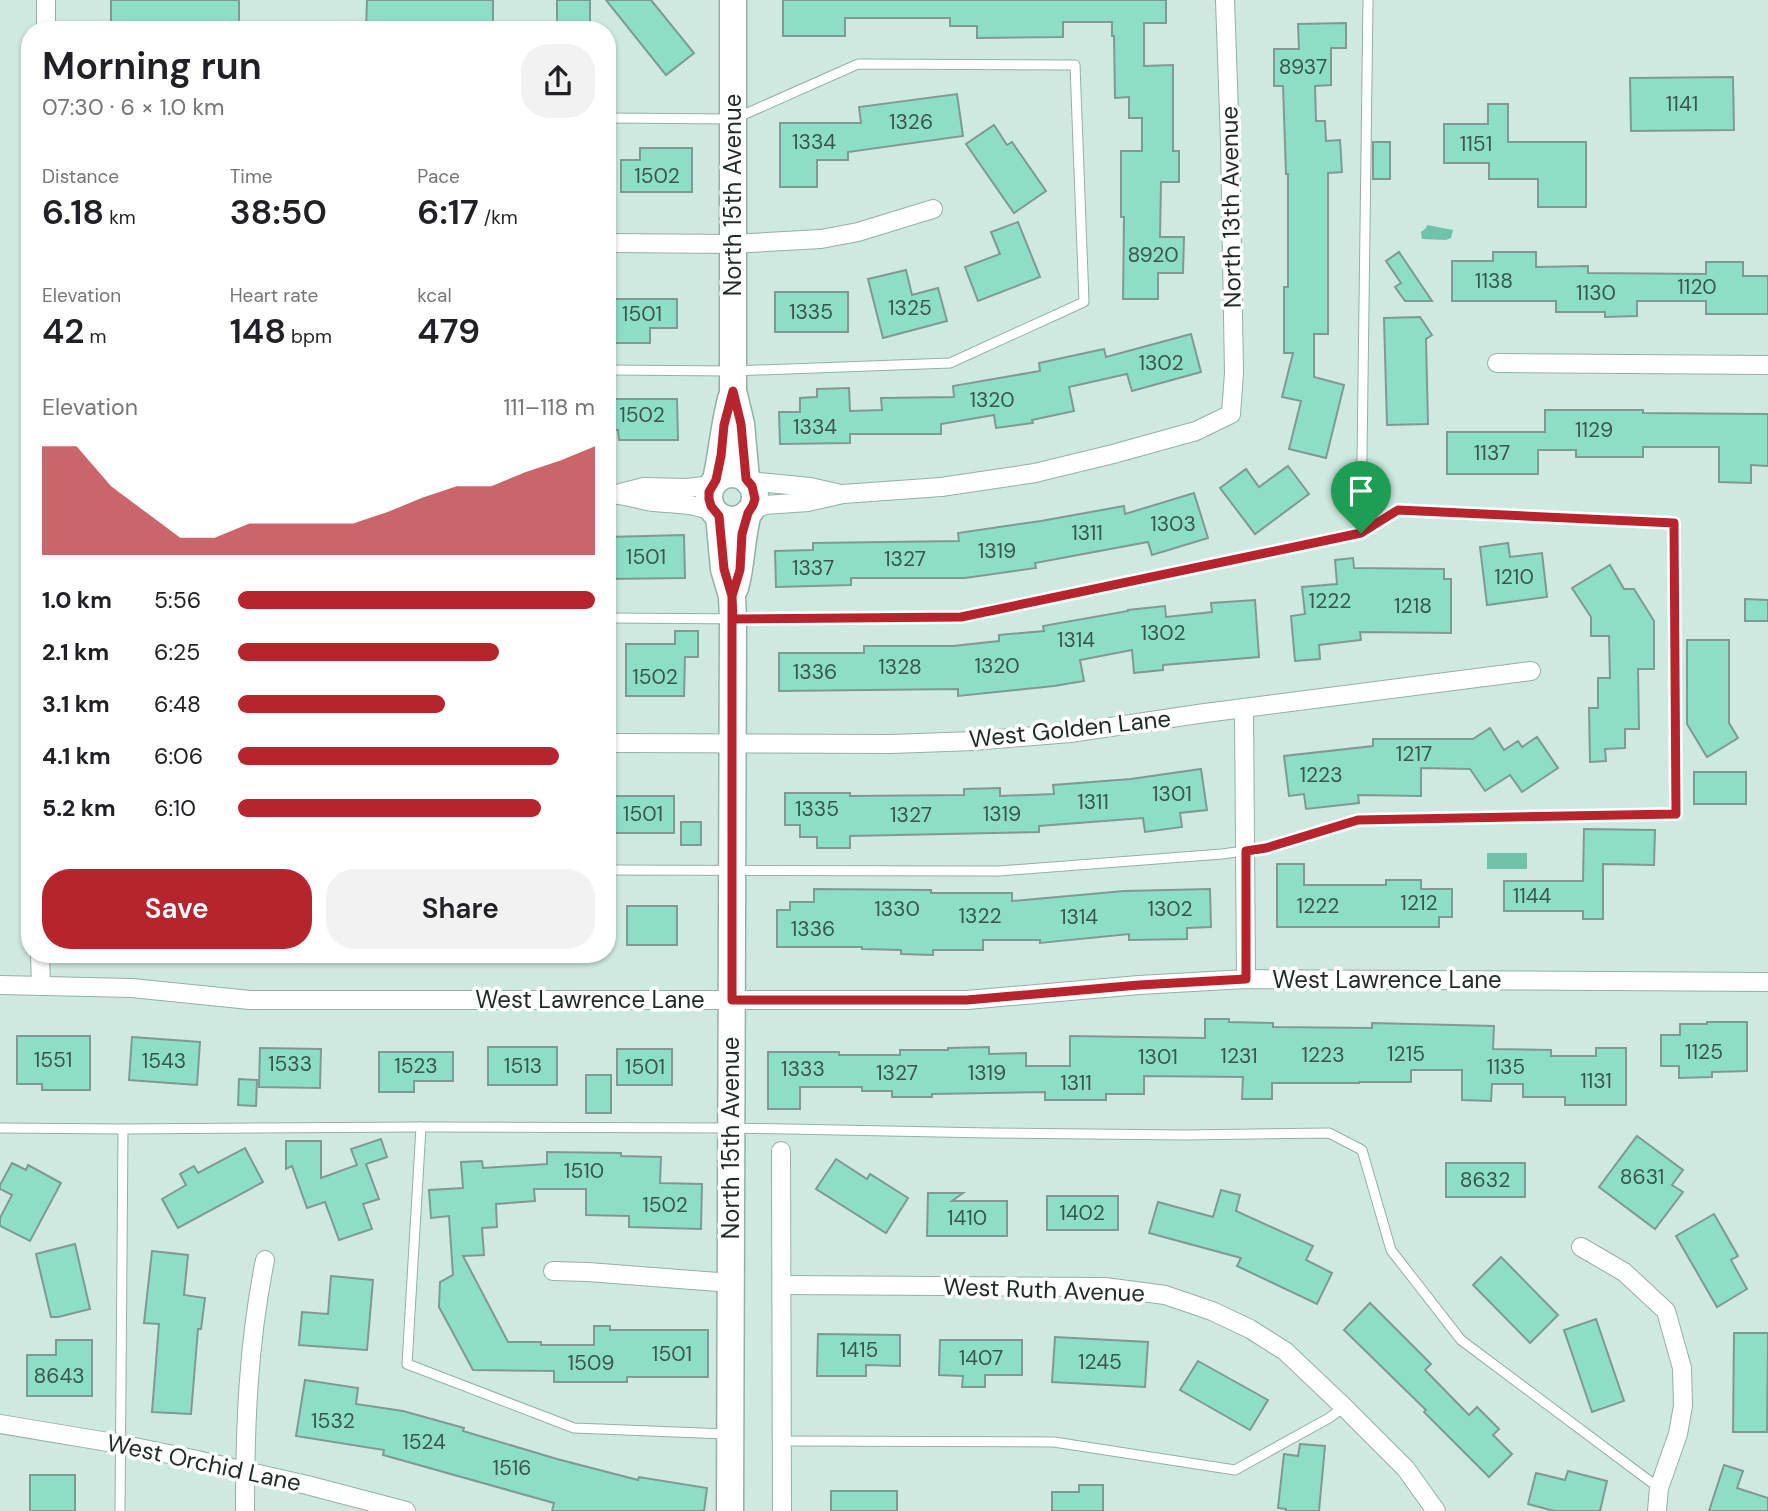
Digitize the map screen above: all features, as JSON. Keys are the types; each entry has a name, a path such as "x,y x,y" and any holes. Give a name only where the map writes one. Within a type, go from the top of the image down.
{"street":[{"path":"46,0 46,21"},
{"name":"North 15th Avenue","path":"732,608 740,570 742,534 755,499 747,480 733,381 733,0"},
{"name":"North 13th Avenue","path":"844,494 941,487 1035,473 1196,431 1231,414 1234,373 1225,0"},
{"path":"616,243 733,244 821,239 858,232 933,209"},
{"path":"1497,363 1768,365"},
{"name":"North 15th Avenue","path":"730,1511 732,608 717,514 709,499 721,456 733,381"},
{"path":"616,493 644,487 687,488 714,483 728,474 741,475 747,480 844,494"},
{"path":"616,495 700,506 733,519 741,518 765,505 808,502 844,494"},
{"name":"West Golden Lane","path":"616,743 891,744 974,741 1070,733 1531,671"},
{"path":"1244,708 1246,979"},
{"path":"40,963 41,986"},
{"name":"West Lawrence Lane","path":"0,985 132,988 250,1000 967,1000 1246,979 1768,982"},
{"name":"North 15th Avenue","path":"781,1151 782,1511"},
{"path":"1581,1247 1624,1272 1665,1311 1682,1368 1683,1406 1678,1434 1660,1488 1657,1511"},
{"path":"245,1511 248,1374 256,1304 265,1261"},
{"path":"552,1271 731,1283"},
{"name":"West Ruth Avenue","path":"782,1285 1105,1287 1165,1295 1212,1311 1250,1329 1285,1351 1406,1469 1435,1511"},
{"name":"West Orchid Lane","path":"0,1424 193,1459 406,1511"}],"lane":[{"path":"1361,533 1368,0"},
{"path":"616,118 734,119 858,64 1075,65 1084,302 950,363 733,381 616,371"},
{"path":"616,617 732,608 961,617 1361,533 1398,510 1674,523 1676,814 1358,820 1266,848 1246,851 999,871 616,870"},
{"path":"421,1127 408,1364 574,1427 729,1434"},
{"path":"0,1128 731,1128 1185,1135 1329,1133 1362,1150 1391,1251 1461,1340 1660,1488"},
{"path":"120,1511 122,1129"},
{"path":"781,1441 1054,1442 1235,1470 1344,1407"}],"shaded area":[{"path":"1427,225 1453,230 1451,238 1422,239 1421,232"},
{"path":"1487,853 1527,853 1527,869 1487,869"}],"building":[{"path":"111,0 239,0 239,21 111,21"},
{"path":"367,0 493,0 493,21 366,21"},
{"path":"557,0 590,0 590,21 557,21"},
{"path":"606,0 651,0 694,53 666,75"},
{"path":"783,0 1166,0 1166,23 1144,23 1144,66 1173,65 1173,151 1179,151 1179,182 1161,182 1160,237 1184,237 1183,273 1158,273 1158,299 1123,299 1124,217 1121,217 1121,151 1142,151 1142,118 1129,118 1129,97 1115,98 1112,22 1063,22 1063,37 977,38 977,26 950,26 950,18 845,18 845,36 783,36"},
{"path":"1346,23 1346,48 1331,48 1331,85 1315,86 1316,121 1325,121 1326,141 1340,140 1342,172 1328,173 1328,334 1314,334 1314,377 1344,385 1326,458 1289,449 1301,401 1282,397 1293,353 1284,353 1284,287 1288,287 1288,174 1283,86 1274,86 1274,49 1299,49 1298,24"},
{"path":"1733,77 1734,130 1631,131 1630,78"},
{"path":"957,94 963,136 848,152 848,160 817,160 817,187 780,187 780,123 861,123 859,107"},
{"path":"1488,104 1508,104 1508,142 1586,142 1586,207 1538,207 1538,179 1489,179 1489,163 1444,163 1444,124 1488,124"},
{"path":"994,125 1007,145 1012,142 1046,191 1014,213 966,144"},
{"path":"1373,142 1390,142 1390,179 1373,179"},
{"path":"640,148 692,148 692,192 621,192 621,160 640,160"},
{"path":"1018,222 1040,277 978,301 965,267 1000,254 991,232"},
{"path":"1399,252 1432,301 1405,301 1395,287 1401,283 1386,261"},
{"path":"1493,252 1536,252 1536,267 1588,266 1588,273 1706,274 1706,262 1743,262 1743,276 1768,276 1768,314 1706,314 1706,301 1637,301 1637,316 1605,317 1605,312 1556,312 1556,301 1452,301 1452,261 1493,261"},
{"path":"906,270 912,295 938,288 947,321 883,338 868,279"},
{"path":"775,292 848,292 848,332 775,332"},
{"path":"616,299 677,299 677,328 650,328 650,343 616,343"},
{"path":"1420,317 1432,335 1426,339 1428,424 1387,425 1384,318"},
{"path":"1191,334 1201,372 1132,391 1127,374 1069,387 1074,411 1032,420 1033,423 996,428 994,415 941,424 941,434 850,434 850,443 780,444 779,412 800,412 800,398 817,397 817,389 849,388 850,411 882,410 881,398 954,397 953,386 1040,371 1039,363 1104,349 1106,357"},
{"path":"616,399 677,399 678,440 619,440"},
{"path":"1545,410 1768,414 1768,466 1751,465 1751,483 1719,482 1719,447 1643,447 1643,457 1576,457 1576,450 1538,450 1538,474 1447,474 1447,432 1545,432"},
{"path":"1288,466 1309,494 1255,534 1220,488 1246,469 1259,487"},
{"path":"1194,493 1208,538 1152,555 1148,542 1035,563 1036,568 965,578 851,578 851,585 776,587 775,551 813,550 813,543 959,541 958,533 1124,506 1125,514"},
{"path":"684,535 685,578 616,579 616,537"},
{"path":"1508,543 1510,557 1542,553 1547,597 1487,605 1480,547"},
{"path":"1353,558 1354,568 1444,569 1444,579 1451,579 1451,633 1360,632 1361,640 1319,645 1320,659 1295,661 1291,616 1305,614 1302,587 1337,584 1335,560"},
{"path":"1610,565 1624,589 1634,589 1654,621 1654,669 1638,669 1639,729 1625,729 1625,748 1605,749 1606,761 1590,762 1589,708 1598,708 1598,678 1610,678 1609,636 1591,636 1591,617 1572,588"},
{"path":"1745,599 1768,600 1768,621 1745,621"},
{"path":"1255,600 1259,657 1163,665 1163,670 1134,673 1132,650 1080,660 1084,681 958,696 958,689 779,691 779,653 864,653 864,646 953,646 999,641 999,635 1044,631 1043,626 1128,610 1165,606 1166,617 1212,612 1211,603"},
{"path":"675,631 698,631 698,657 685,657 684,696 626,696 626,644 675,644"},
{"path":"1687,640 1729,640 1729,723 1738,738 1707,757 1687,724"},
{"path":"1490,728 1504,750 1518,741 1522,747 1537,737 1558,768 1522,792 1510,775 1485,791 1470,769 1421,768 1421,796 1358,795 1359,803 1306,809 1304,794 1289,796 1284,756 1373,746 1373,739 1473,739"},
{"path":"1201,769 1207,810 1180,813 1182,827 1145,832 1143,818 1039,826 1039,832 850,836 850,848 817,848 817,837 800,837 800,825 785,825 785,793 850,793 850,796 964,795 964,789 1000,788 1000,796 1054,794 1053,785 1131,779"},
{"path":"1694,772 1746,772 1746,804 1694,804"},
{"path":"616,796 674,796 674,833 616,833"},
{"path":"681,822 701,822 701,845 681,845"},
{"path":"1584,829 1655,830 1654,865 1603,864 1603,919 1583,919 1583,911 1504,911 1504,881 1583,881"},
{"path":"1277,864 1304,864 1304,885 1386,885 1386,880 1421,880 1421,889 1452,889 1452,917 1439,917 1439,927 1277,927"},
{"path":"814,889 1012,893 1012,901 1124,891 1210,889 1211,927 1187,928 1187,939 1129,940 1129,934 1040,943 1040,940 983,940 983,950 933,950 933,955 901,954 901,950 862,947 777,947 777,910 790,910 790,902 814,902"},
{"path":"627,906 677,906 677,945 627,945"},
{"path":"1205,1019 1273,1023 1273,1027 1372,1028 1372,1023 1494,1026 1493,1049 1551,1050 1551,1056 1596,1056 1596,1048 1626,1048 1626,1105 1565,1105 1565,1097 1523,1097 1523,1084 1492,1084 1491,1101 1462,1100 1462,1070 1411,1070 1411,1082 1272,1083 1272,1099 1242,1099 1243,1077 1144,1076 1144,1094 1106,1094 1106,1100 1045,1100 1045,1092 892,1097 892,1091 862,1091 862,1087 800,1087 800,1109 768,1109 768,1052 900,1055 900,1050 989,1047 989,1054 1026,1053 1026,1066 1070,1066 1070,1036 1205,1038"},
{"path":"1747,1022 1747,1071 1712,1072 1712,1077 1679,1078 1679,1066 1661,1066 1661,1035 1680,1035 1680,1024"},
{"path":"17,1036 90,1036 90,1090 42,1090 42,1084 17,1084"},
{"path":"132,1037 200,1042 197,1085 129,1080"},
{"path":"488,1047 557,1047 557,1085 488,1085"},
{"path":"260,1048 321,1049 320,1088 259,1087"},
{"path":"617,1049 672,1049 672,1085 617,1085"},
{"path":"379,1052 453,1052 453,1081 414,1081 414,1092 379,1092"},
{"path":"586,1075 611,1075 611,1113 586,1113"},
{"path":"239,1079 257,1080 256,1106 238,1105"},
{"path":"1637,1136 1683,1170 1672,1185 1683,1192 1655,1229 1599,1187"},
{"path":"381,1139 387,1157 366,1164 379,1199 363,1204 372,1229 339,1240 325,1202 307,1208 292,1166 286,1169 286,1141 321,1141 321,1178 357,1165 351,1149"},
{"path":"245,1148 263,1182 178,1228 162,1199 186,1185 180,1174 194,1166 198,1173"},
{"path":"547,1152 621,1153 621,1156 661,1157 660,1183 702,1184 701,1229 629,1227 629,1216 586,1215 586,1189 534,1189 535,1201 496,1204 497,1227 482,1228 484,1255 463,1256 508,1342 594,1345 594,1326 610,1326 610,1330 708,1330 708,1377 627,1377 627,1382 554,1382 554,1371 473,1370 439,1307 440,1282 453,1275 449,1216 431,1218 429,1190 463,1188 461,1162 482,1161 483,1168 547,1164"},
{"path":"836,1159 867,1179 870,1174 908,1198 886,1233 816,1189"},
{"path":"12,1163 26,1170 28,1165 61,1183 30,1241 0,1226 0,1218 12,1195 0,1189 0,1185"},
{"path":"1446,1163 1525,1163 1525,1197 1446,1197"},
{"path":"1221,1190 1240,1195 1236,1211 1313,1246 1306,1260 1332,1273 1317,1304 1237,1266 1241,1258 1149,1233 1158,1202 1213,1217"},
{"path":"928,1193 963,1193 952,1201 1007,1201 1007,1236 927,1236"},
{"path":"1047,1196 1118,1196 1118,1230 1047,1230"},
{"path":"1714,1214 1738,1256 1731,1260 1747,1289 1717,1307 1676,1236"},
{"path":"75,1244 90,1309 51,1317 36,1254"},
{"path":"152,1251 188,1255 184,1295 205,1298 201,1329 198,1329 191,1414 152,1412 159,1324 144,1323"},
{"path":"1501,1257 1558,1315 1530,1343 1473,1285"},
{"path":"331,1276 373,1280 367,1350 299,1345 302,1312 328,1314"},
{"path":"1370,1303 1431,1364 1425,1370 1469,1415 1477,1407 1499,1429 1493,1435 1512,1454 1489,1477 1424,1412 1426,1410 1344,1330"},
{"path":"1596,1319 1624,1401 1592,1412 1564,1330"},
{"path":"1734,1333 1768,1333 1767,1432 1733,1432"},
{"path":"818,1334 900,1335 900,1366 866,1365 866,1376 817,1376"},
{"path":"1055,1337 1148,1342 1145,1387 1052,1382"},
{"path":"56,1340 92,1340 92,1396 27,1396 27,1355 56,1355"},
{"path":"940,1340 1022,1340 1022,1375 985,1375 985,1387 962,1387 963,1376 939,1375"},
{"path":"1198,1361 1268,1400 1250,1430 1180,1390"},
{"path":"305,1380 358,1388 356,1404 403,1411 557,1459 638,1480 639,1477 707,1488 704,1511 552,1511 554,1503 383,1455 384,1450 296,1436"},
{"path":"1300,1444 1325,1446 1319,1511 1286,1511 1278,1508 1284,1454 1298,1456"},
{"path":"1724,1465 1743,1471 1737,1488 1768,1498 1768,1511 1709,1511"},
{"path":"1568,1471 1607,1481 1600,1511 1554,1511 1528,1504 1536,1473 1565,1480"},
{"path":"30,1475 75,1475 75,1511 30,1511"},
{"path":"1079,1485 1103,1485 1103,1511 1052,1511 1052,1492 1079,1492"},
{"path":"831,1491 897,1491 897,1511 831,1511"}],"route":[{"path":"1361,533 961,617 733,619 732,596 740,570 742,534 755,499 752,486 746,479 741,424 733,391 724,425 716,480 709,492 711,506 719,516 724,569 732,596 732,1000 967,1000 1246,979 1246,851 1266,848 1358,820 1676,814 1674,523 1398,510 1361,533"}]}
